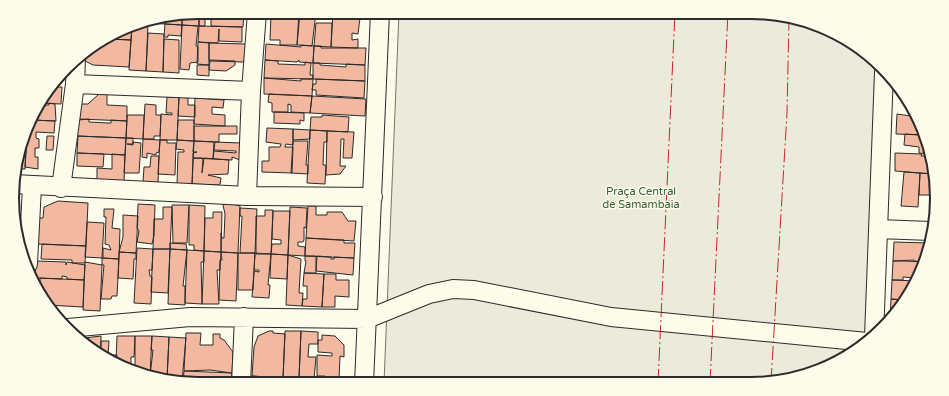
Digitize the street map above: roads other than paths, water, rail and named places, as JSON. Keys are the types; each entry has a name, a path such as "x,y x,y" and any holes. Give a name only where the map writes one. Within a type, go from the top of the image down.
{"street":[{"path":"247,196 251,91 256,19"},
{"path":"364,377 380,19"},
{"path":"61,188 75,84 76,67"},
{"path":"874,328 884,78"},
{"path":"75,84 251,91"},
{"path":"19,185 61,188 247,196 373,197"},
{"path":"28,257 32,186"},
{"path":"878,229 927,231"},
{"path":"74,327 190,317 367,319 429,294 453,289 474,290 611,317 858,341"},
{"path":"241,377 244,317"}],"park label":[{"name":"Praça Central de Samambaia","path":"641,197"}]}
